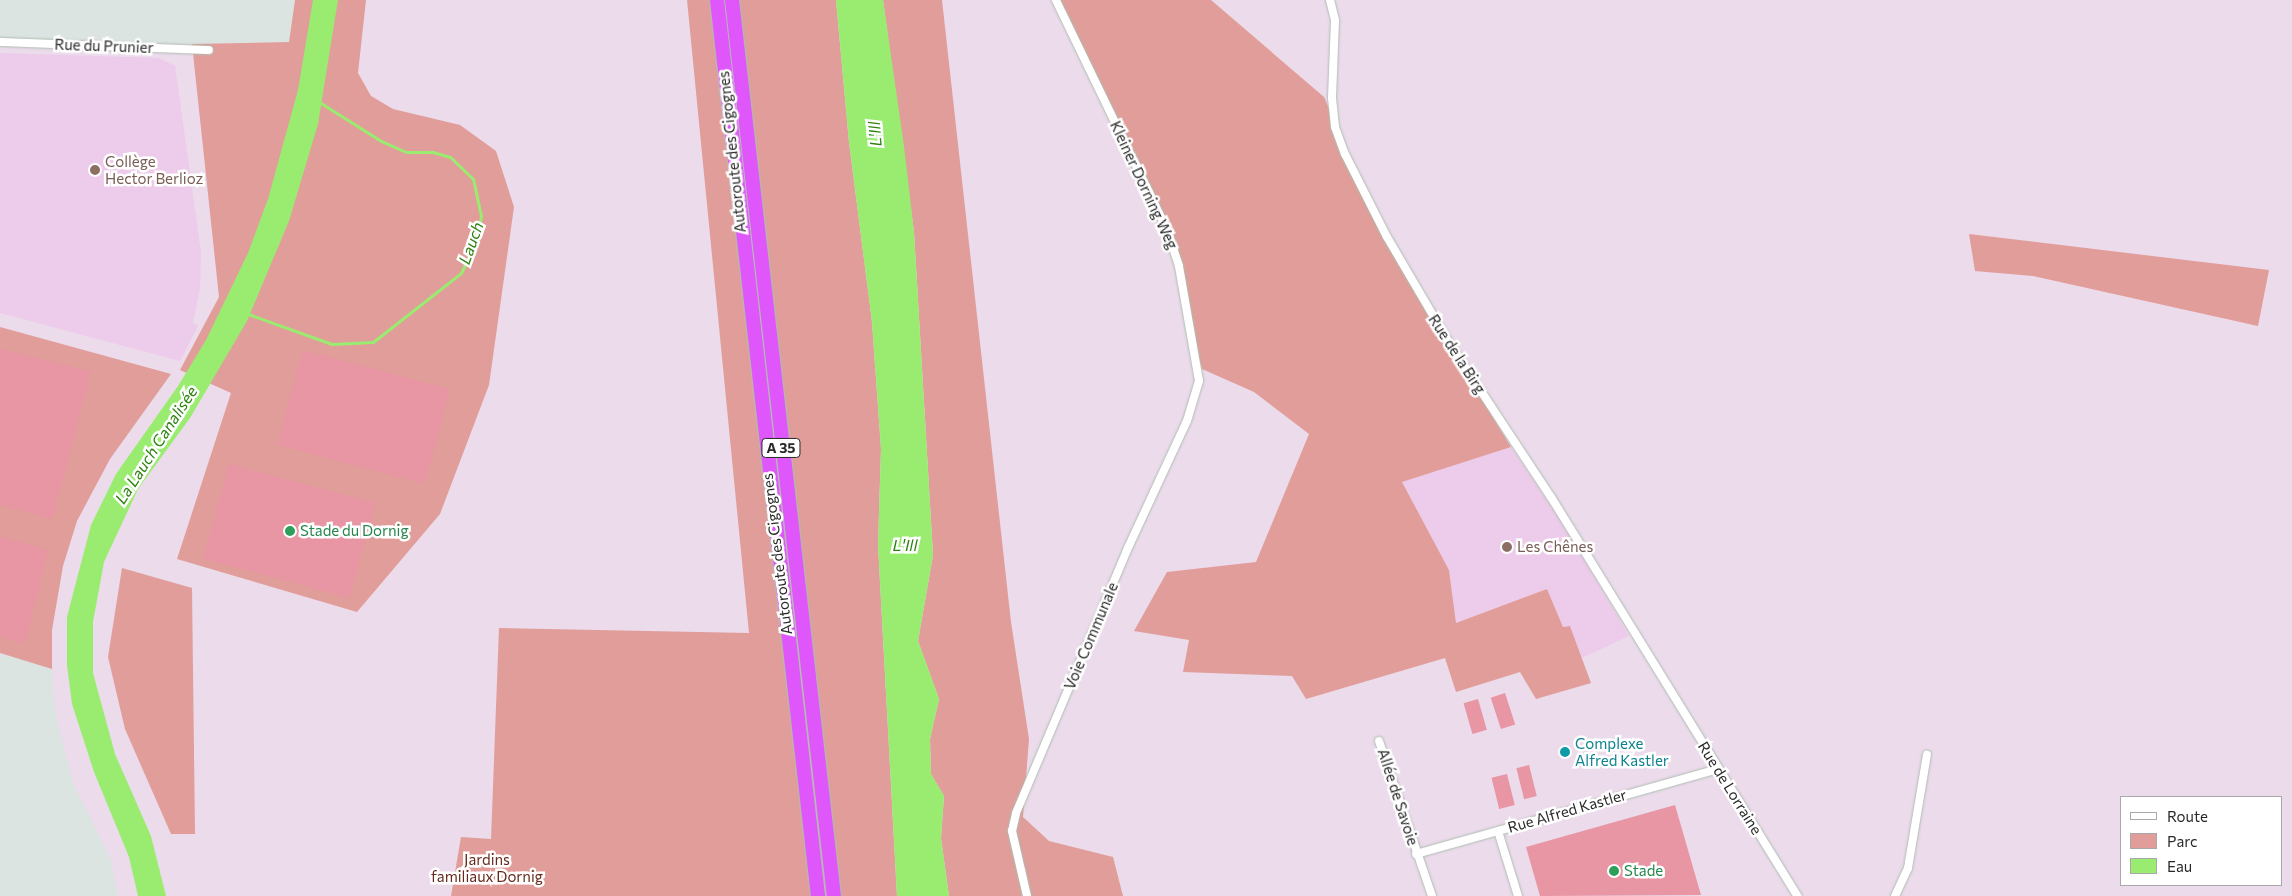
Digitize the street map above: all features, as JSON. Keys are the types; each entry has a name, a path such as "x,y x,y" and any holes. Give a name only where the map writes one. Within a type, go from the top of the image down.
{"highway":[{"name":"Autoroute des Cigognes","path":"717,0 818,896"},
{"name":"Autoroute des Cigognes","path":"732,0 834,896"}],"street":[{"name":"Kleiner Dorning Weg","path":"1056,0 1168,232 1179,266 1198,380"},
{"name":"Rue de la Birg","path":"1330,0 1335,20 1333,113 1345,154 1416,289 1551,497 1663,680"},
{"name":"Rue du Prunier","path":"0,42 209,50"},
{"name":"Voie Communale","path":"1028,896 1012,831 1016,813 1127,550 1187,420 1198,380"},
{"name":"Rue de Lorraine","path":"1663,680 1797,896"},
{"name":"Allée de Savoie","path":"1379,741 1416,854 1432,896"},
{"path":"1895,896 1908,868 1927,755"},
{"name":"Rue Alfred Kastler","path":"1416,854 1718,769"},
{"path":"1498,831 1518,896"}],"shaded area":[{"path":"0,0 295,0 289,42 192,44 0,39"},
{"name":"Collège Hector Berlioz","path":"0,53 159,58 175,66 201,253 200,287 193,323 198,326 180,361 0,313"},
{"path":"0,349 91,372 52,519 0,505"},
{"name":"Stade du Dornig","path":"303,350 450,389 424,484 278,445"},
{"name":"Les Chênes","path":"1511,447 1563,524 1629,636 1582,658 1570,626 1563,627 1547,589 1456,623 1449,570 1402,482"},
{"name":"Stade du Dornig","path":"229,464 375,503 349,598 204,559"},
{"path":"0,537 48,550 25,644 0,637"},
{"path":"0,653 52,669 55,712 73,783 111,860 118,896 0,896"},
{"path":"1505,693 1515,724 1501,729 1491,698"},
{"path":"1478,699 1487,730 1472,734 1464,703"},
{"path":"1529,765 1537,796 1524,799 1516,768"},
{"path":"1507,774 1515,805 1499,809 1491,778"},
{"name":"Stade","path":"1675,805 1701,895 1540,896 1526,847"}],"green space":[{"path":"295,0 366,0 358,73 371,96 393,109 460,125 496,151 514,207 489,385 440,514 357,612 177,559 231,393 180,370 219,297 192,44 289,42"},
{"name":"Jardins familiaux Dornig","path":"687,0 836,0 849,142 872,322 881,449 878,545 897,896 451,896 461,837 491,839 499,628 749,633"},
{"path":"883,0 942,0 1011,622 1029,739 1023,817 1049,841 1113,857 1123,896 949,896 941,838 944,796 931,774 930,739 939,699 918,641 933,555 914,232"},
{"path":"1057,0 1211,0 1324,97 1385,240 1511,447 1402,482 1449,570 1456,623 1547,589 1563,627 1570,626 1591,683 1536,699 1520,672 1456,692 1445,658 1306,699 1292,676 1183,672 1189,640 1134,631 1167,572 1256,562 1309,434 1254,392 1202,369 1165,229"},
{"path":"1969,234 2269,270 2258,326 2033,276 1975,271"},
{"path":"0,327 171,374 110,459 77,521 63,566 52,630 52,669 0,653"},
{"path":"122,568 192,588 195,834 171,834 125,729 108,657"}],"water":[{"name":"La Lauch Canalisée","path":"313,0 338,0 318,124 289,221 247,321 190,418 138,489 104,562 93,622 93,673 115,754 151,836 166,896 138,896 129,857 94,772 72,704 67,665 67,617 91,525 116,474 178,386 206,340 248,253 268,199 298,90"},
{"name":"L'Ill","path":"836,0 883,0 904,146 914,232 933,555 918,641 939,699 930,739 931,774 944,796 941,838 949,896 897,896 878,545 881,449 872,322 849,142"}],"waterway":[{"name":"Lauch","path":"248,314 332,344 373,342 461,273 477,239 481,216 473,179 450,157 432,152 406,152 381,141 319,102"}],"place":[{"name":"Collège Hector Berlioz","path":"95,170"},
{"name":"Stade du Dornig","path":"290,531"},
{"name":"Les Chênes","path":"1507,547"},
{"name":"Complexe Alfred Kastler","path":"1565,752"},
{"name":"Stade","path":"1614,871"}]}
